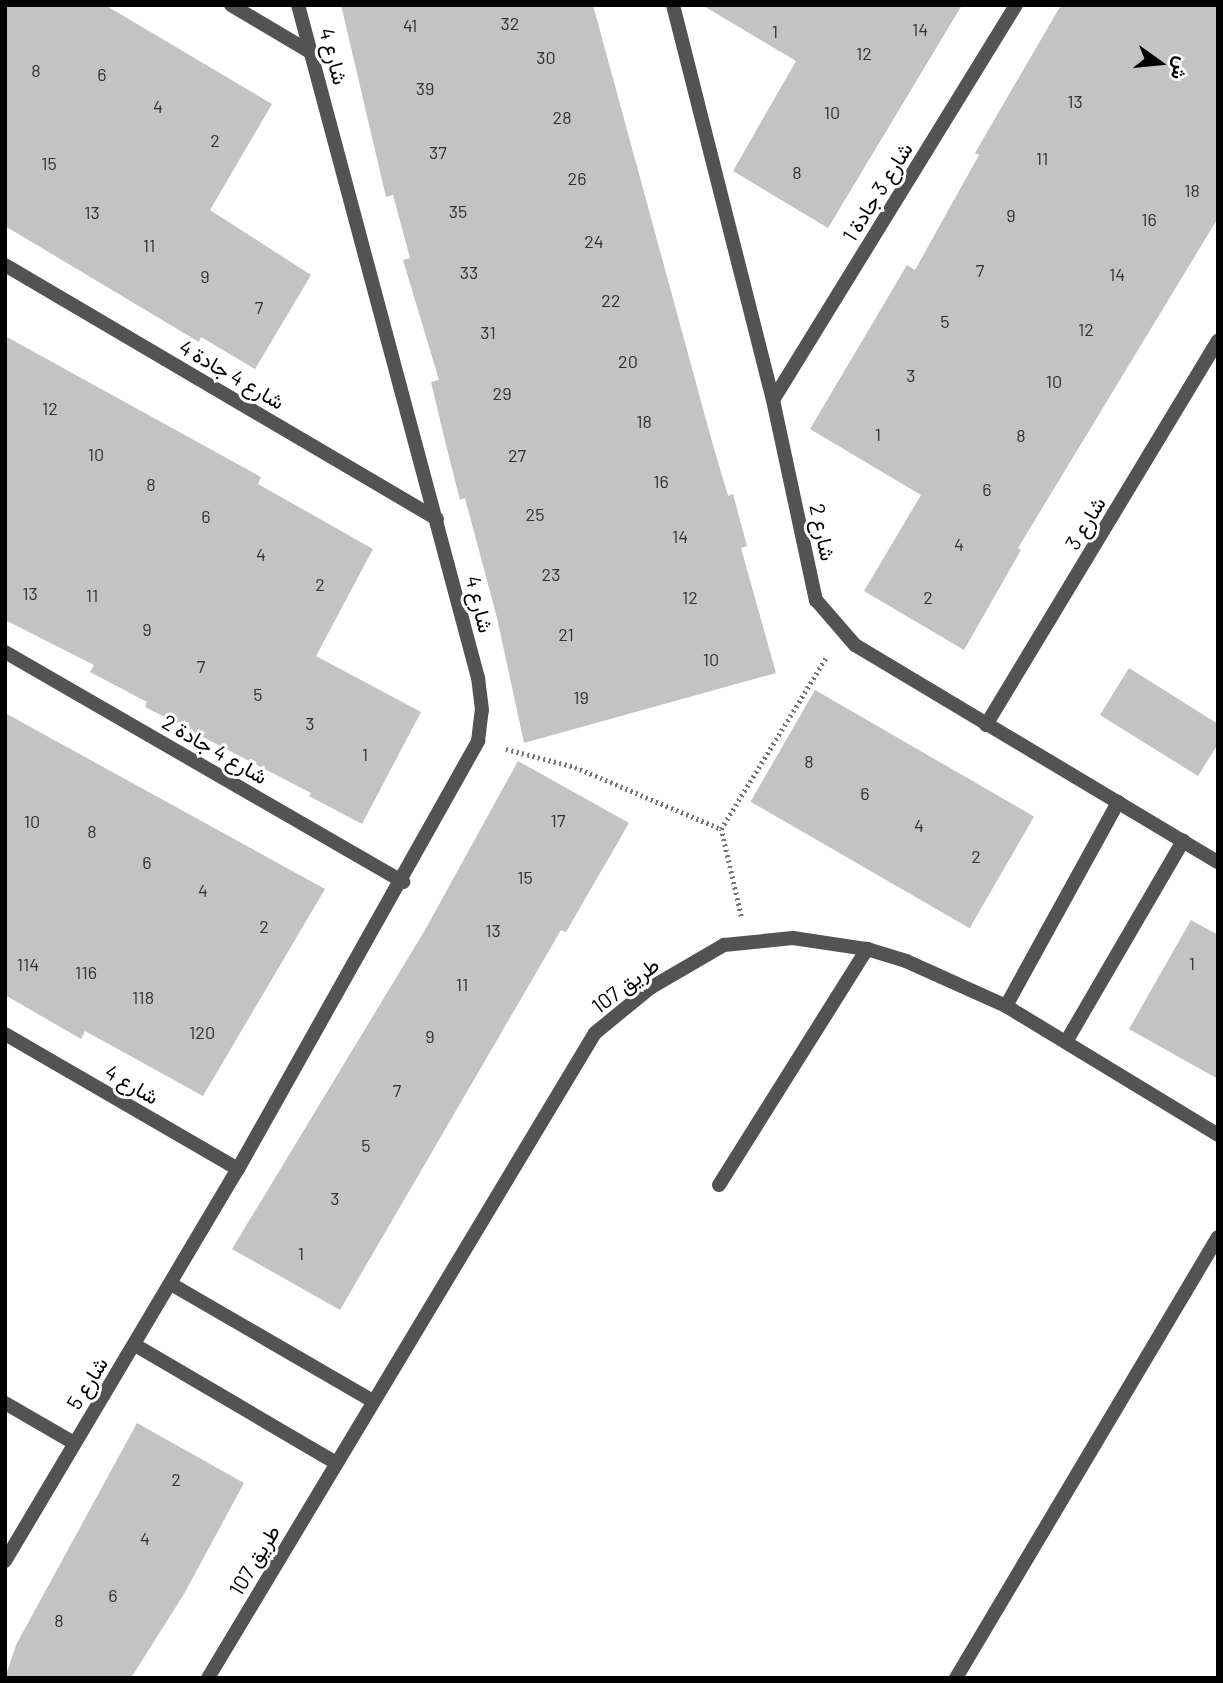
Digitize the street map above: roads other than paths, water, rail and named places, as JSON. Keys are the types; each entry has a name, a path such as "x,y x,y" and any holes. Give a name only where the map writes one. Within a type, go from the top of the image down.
{"street":[{"path":"232,5 312,53"},
{"name":"شارع 4","path":"135,1345 403,882 478,741 482,710 478,678 437,519 298,5"},
{"name":"شارع 2","path":"673,5 773,400 816,600 855,645 1218,862"},
{"name":"شارع 3 جادة 1","path":"773,400 1016,5"},
{"name":"شارع 4 جادة 4","path":"5,265 437,519"},
{"name":"شارع 3","path":"986,725 1218,341"},
{"name":"شارع 4 جادة 2","path":"5,652 403,882"},
{"path":"1006,1006 1118,802"},
{"path":"1066,1042 1183,841"},
{"name":"طريق 107","path":"208,1678 595,1033 650,988 724,945 793,939 867,949 1006,1006 1218,1135"},
{"path":"719,1185 867,949"},
{"name":"شارع 4","path":"5,1034 238,1170"},
{"path":"956,1678 1218,1237"},
{"path":"171,1284 373,1401"},
{"path":"135,1345 336,1463"},
{"name":"شارع 5","path":"5,1561 135,1345"},
{"name":"شارع 5","path":"5,1403 74,1443"}]}
